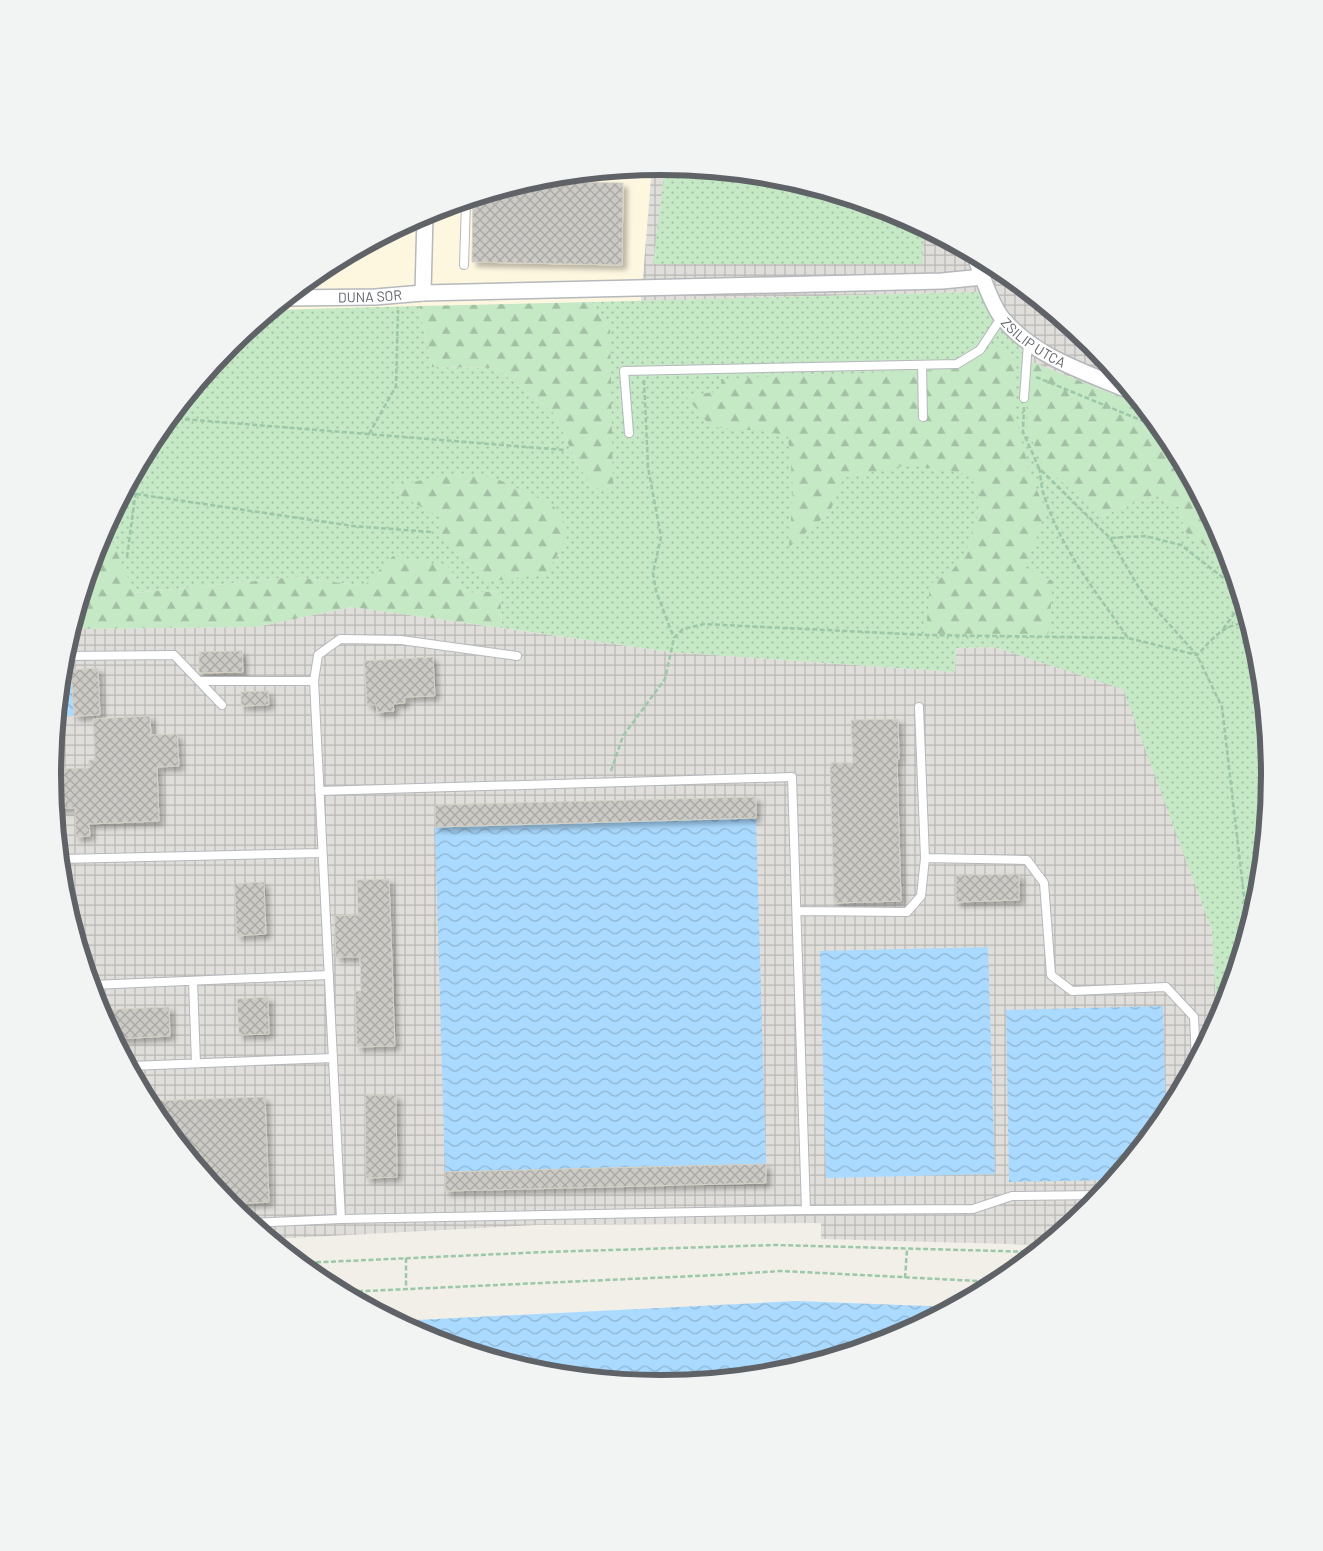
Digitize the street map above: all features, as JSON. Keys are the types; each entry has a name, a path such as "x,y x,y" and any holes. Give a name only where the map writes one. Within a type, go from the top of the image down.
{"street":[{"path":"423,293 425,224"},
{"name":"ZSILIP UTCA","path":"979,266 1001,318 1028,343 1059,361 1117,385"},
{"name":"DUNA SOR","path":"298,298 399,296 423,293 942,281 983,277"}],"lane":[{"path":"464,265 466,208"},
{"path":"629,433 624,371 957,364 980,350 1001,318"},
{"path":"1024,398 1028,343"},
{"path":"922,365 923,416"},
{"path":"341,1219 314,681 318,655 340,639 401,640 517,656"},
{"path":"73,656 174,656 222,705"},
{"path":"200,682 314,681"},
{"path":"797,911 907,912 921,896 924,858 919,707"},
{"path":"319,791 792,776 806,1210"},
{"path":"67,859 322,853"},
{"path":"924,858 1027,860 1044,883 1050,975 1072,991 1166,987 1194,1017 1195,1049"},
{"path":"99,985 329,974"},
{"path":"193,981 196,1063"},
{"path":"136,1066 333,1058"},
{"path":"261,1223 341,1219 806,1210 973,1209 1012,1196 1091,1195"}],"path":[{"path":"369,434 396,386 399,296"},
{"path":"643,371 648,467 661,537 653,573 656,590 674,638"},
{"path":"1025,372 1147,423"},
{"path":"1024,398 1023,432 1039,468 1044,495 1055,522 1073,559 1128,638"},
{"path":"179,419 564,450"},
{"path":"1039,468 1110,538 1150,603 1197,655 1222,707 1246,911"},
{"path":"127,557 137,484"},
{"path":"136,494 353,526 431,532"},
{"path":"1110,538 1145,536 1181,544 1230,583"},
{"path":"1197,655 1222,630 1238,609"},
{"path":"1222,630 1242,623"},
{"path":"607,782 623,736 665,679 674,638 683,629 704,624 926,635 1128,638 1197,655"},
{"path":"311,1263 545,1252 776,1245 1027,1252"},
{"path":"906,1278 907,1249"},
{"path":"406,1258 406,1290"},
{"path":"355,1292 781,1271 984,1281"}],"shaded area":[{"path":"651,176 641,301 283,310 328,276 361,256 396,237 469,207 544,187 583,180"},
{"path":"651,176 740,180 779,187 854,207 891,221 927,237 995,276 1057,324 1086,351 1130,400 1029,361 978,292 641,301"},
{"path":"352,607 670,652 955,672 956,648 994,647 1124,689 1212,931 1216,1005 1200,1041 1181,1076 1161,1109 1138,1141 1086,1200 1036,1245 821,1239 821,1223 537,1225 280,1239 237,1200 185,1141 162,1109 123,1041 93,968 73,893 66,854 61,775 66,697 80,629 256,627"}],"green space":[{"path":"664,175 740,180 779,187 854,207 924,236 922,264 653,264"},
{"path":"978,292 1029,361 1102,516 1155,495 1179,507 1185,532 1213,551 1218,550 1230,583 1250,658 1257,697 1262,775 1257,854 1250,893 1230,968 1216,1005 1212,931 1123,689 994,647 956,648 955,672 670,652 502,628 500,591 467,593 447,566 364,586 295,577 134,593 110,538 123,510 162,442 185,410 237,351 283,310 419,306 432,367 496,368 555,414 579,468 610,329 592,302"},
{"path":"592,302 610,329 613,489 595,488 579,468 555,414 496,368 432,367 419,306"},
{"path":"992,346 1008,349 1016,360 1014,411 1030,474 1046,511 1025,568 1053,581 1048,637 926,635 930,584 951,572 965,554 979,512 974,475 909,465 843,478 830,512 789,547 793,489 788,436 764,431 711,427 686,396 722,391 721,379 961,369"},
{"path":"1029,361 1130,400 1161,442 1181,475 1200,510 1218,550 1213,551 1185,532 1179,507 1155,495 1102,516 1043,466 1027,429"},
{"path":"449,474 493,477 553,505 569,533 547,574 485,582 440,538 441,518 387,488"},
{"path":"111,538 135,593 295,577 364,586 393,556 447,566 467,593 500,591 502,628 352,607 256,627 80,629 93,583"}],"water":[{"path":"71,670 71,670 74,716 64,717"},
{"path":"756,818 766,1164 445,1172 435,827"},
{"path":"988,947 995,1174 826,1178 820,951"},
{"path":"1163,1006 1166,1101 1138,1141 1104,1180 1009,1182 1006,1010"},
{"path":"797,1301 941,1307 891,1330 817,1355 740,1371 662,1376 583,1371 544,1364 469,1344 410,1320"}],"building":[{"path":"570,182 623,183 622,265 472,262 473,206 506,196"},
{"path":"242,651 243,672 199,673 199,652"},
{"path":"433,657 435,696 405,697 405,703 393,704 394,711 377,712 376,705 367,705 364,661"},
{"path":"98,668 100,715 74,716 71,670"},
{"path":"268,691 269,705 241,706 241,692"},
{"path":"150,716 151,735 177,734 179,766 157,767 159,821 89,824 90,836 76,837 75,808 63,808 61,769 89,768 89,760 95,760 93,719"},
{"path":"898,719 899,759 897,760 901,901 834,903 830,763 853,763 851,720"},
{"path":"756,797 756,818 435,827 435,805"},
{"path":"1019,874 1019,900 956,902 956,875"},
{"path":"389,879 395,1046 357,1047 355,991 361,991 360,957 336,957 334,916 358,915 357,880"},
{"path":"264,882 266,934 237,936 234,884"},
{"path":"268,997 269,1034 239,1035 237,999"},
{"path":"169,1007 170,1036 122,1039 109,1010"},
{"path":"365,1095 396,1095 397,1177 366,1178"},
{"path":"265,1097 269,1202 241,1203 185,1141 157,1101"},
{"path":"766,1164 766,1183 445,1191 445,1172"}]}
